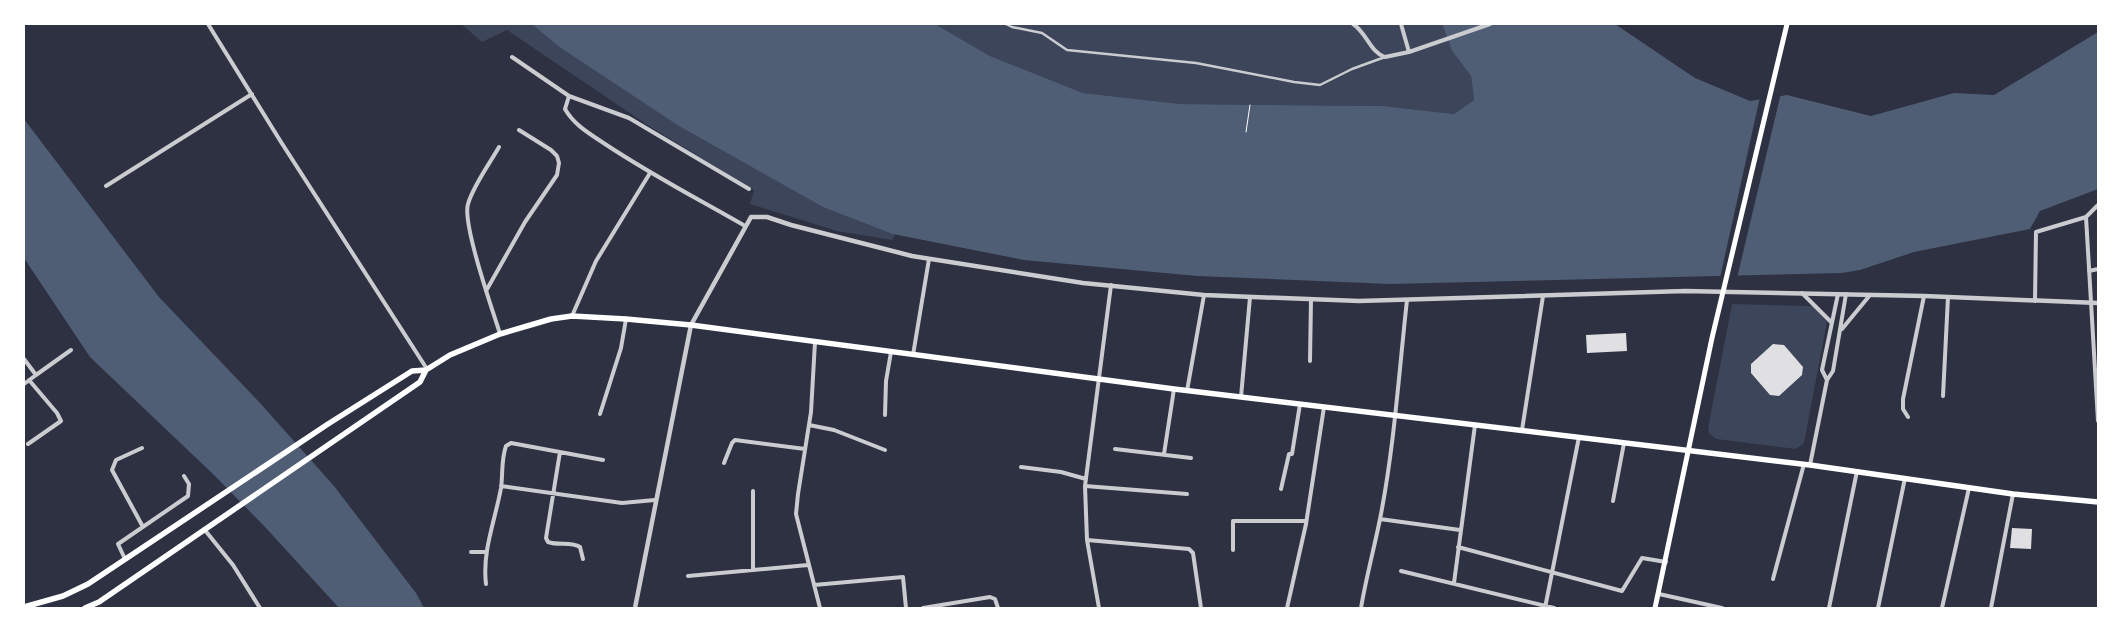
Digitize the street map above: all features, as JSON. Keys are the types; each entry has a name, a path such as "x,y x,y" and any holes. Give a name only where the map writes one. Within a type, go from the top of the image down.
{"main road":[{"path":"1655,608 1712,338 1787,24"},
{"path":"85,608 99,602 420,382 427,370 450,354 500,334 551,319 572,316 626,319 690,326 1187,391 1522,430 1688,452 1807,464 2014,494 2098,502"},
{"path":"24,607 63,596 88,584 328,424 412,371 427,370"}],"street":[{"path":"208,24 427,370"},
{"path":"1006,24 1042,33 1067,50 1196,63 1288,81 1320,85 1352,69 1385,57 1409,52 1490,24"},
{"path":"1353,24 1364,34 1374,50 1385,57"},
{"path":"1401,24 1409,52"},
{"path":"512,57 569,96 629,118 749,189"},
{"path":"106,186 252,94"},
{"path":"569,96 565,109 570,119 650,173 745,226"},
{"path":"486,291 525,222 556,175 559,163 557,156 551,150 519,130"},
{"path":"499,147 468,204 467,218 486,291 500,334"},
{"path":"572,316 596,260 650,173"},
{"path":"2034,301 2036,232 2086,217 2098,205"},
{"path":"635,608 690,326 751,217 767,216 791,225 929,259 1111,285 1204,295 1359,301 1685,291 1870,294 2098,303"},
{"path":"2086,217 2098,421"},
{"path":"913,355 929,259"},
{"path":"2089,271 2098,269"},
{"path":"1100,608 1087,540 1085,486 1111,285"},
{"path":"1802,293 1832,323"},
{"path":"1827,380 1822,370 1838,294"},
{"path":"1773,579 1807,464 1827,380 1834,371 1846,294"},
{"path":"1840,331 1870,294"},
{"path":"1187,391 1204,295"},
{"path":"1242,397 1250,296"},
{"path":"1522,430 1543,296"},
{"path":"1908,416 1903,409 1903,399 1924,296"},
{"path":"1943,396 1948,297"},
{"path":"1310,361 1311,299"},
{"path":"1361,608 1365,582 1380,519 1408,300"},
{"path":"600,414 621,348 626,319"},
{"path":"815,342 809,425 796,514 820,608"},
{"path":"24,384 71,350"},
{"path":"885,415 886,381 891,352"},
{"path":"24,359 36,375"},
{"path":"28,444 61,421 57,413 29,380"},
{"path":"1164,454 1174,389"},
{"path":"1281,489 1289,454 1292,454 1300,404"},
{"path":"1287,608 1306,521 1324,407"},
{"path":"809,425 834,430 885,450"},
{"path":"1454,584 1475,425"},
{"path":"1545,607 1579,437"},
{"path":"724,463 735,440 805,449"},
{"path":"1613,501 1624,443"},
{"path":"486,584 484,569 486,552 501,486 503,453 506,446 511,444 602,460"},
{"path":"142,448 116,460 112,470 143,528"},
{"path":"1115,449 1191,458"},
{"path":"560,452 546,538 548,542 554,544 577,544 580,546 583,559"},
{"path":"1021,467 1060,472 1086,479"},
{"path":"1829,608 1857,471"},
{"path":"125,559 118,544 188,496 188,484 184,476"},
{"path":"1878,608 1905,478"},
{"path":"501,486 622,503 655,500"},
{"path":"1085,486 1187,494"},
{"path":"1942,608 1969,488"},
{"path":"753,491 753,570"},
{"path":"1991,608 2014,494"},
{"path":"1380,519 1460,530"},
{"path":"1233,550 1233,521 1306,521"},
{"path":"204,529 233,565 260,608"},
{"path":"1087,540 1189,549 1193,553 1201,608"},
{"path":"1458,548 1622,590 1642,558 1666,562"},
{"path":"471,552 486,552"},
{"path":"688,576 808,565"},
{"path":"1401,570 1554,608"},
{"path":"814,586 903,577 906,608"},
{"path":"1659,594 1722,608"},
{"path":"924,608 990,597 995,599 998,608"}],"path":[{"path":"1246,132 1250,105"}],"shaded area":[{"path":"461,24 546,24 898,229 892,240 837,231 750,204 754,190 649,126 507,30 482,42"},
{"path":"532,24 935,24 990,56 1083,93 1181,104 1383,106 1454,114 1474,100 1471,76 1452,51 1442,24 1615,24 1695,78 1750,101 1787,95 1871,116 1954,93 1994,95 2098,32 2098,189 2040,211 2030,229 1914,252 1860,270 1842,273 1390,284 1197,276 1024,260 893,234 823,207 679,126 558,46"},
{"path":"935,24 1442,24 1452,51 1471,76 1474,100 1454,114 1383,106 1181,104 1083,93 990,56"},
{"path":"24,119 159,297 260,403 334,486 416,593 424,608 339,608 266,528 215,476 90,357 24,258"},
{"path":"1732,304 1812,306 1827,322 1804,443 1796,449 1716,439 1709,433 1708,428"}],"pier":[{"path":"1781,93 1737,278 1720,278 1760,97"}],"building":[{"path":"1626,333 1627,351 1587,353 1586,335"},
{"path":"1773,344 1784,345 1803,367 1802,375 1779,396 1770,395 1751,373 1751,364"},
{"path":"2012,528 2032,529 2031,549 2010,548"}]}
